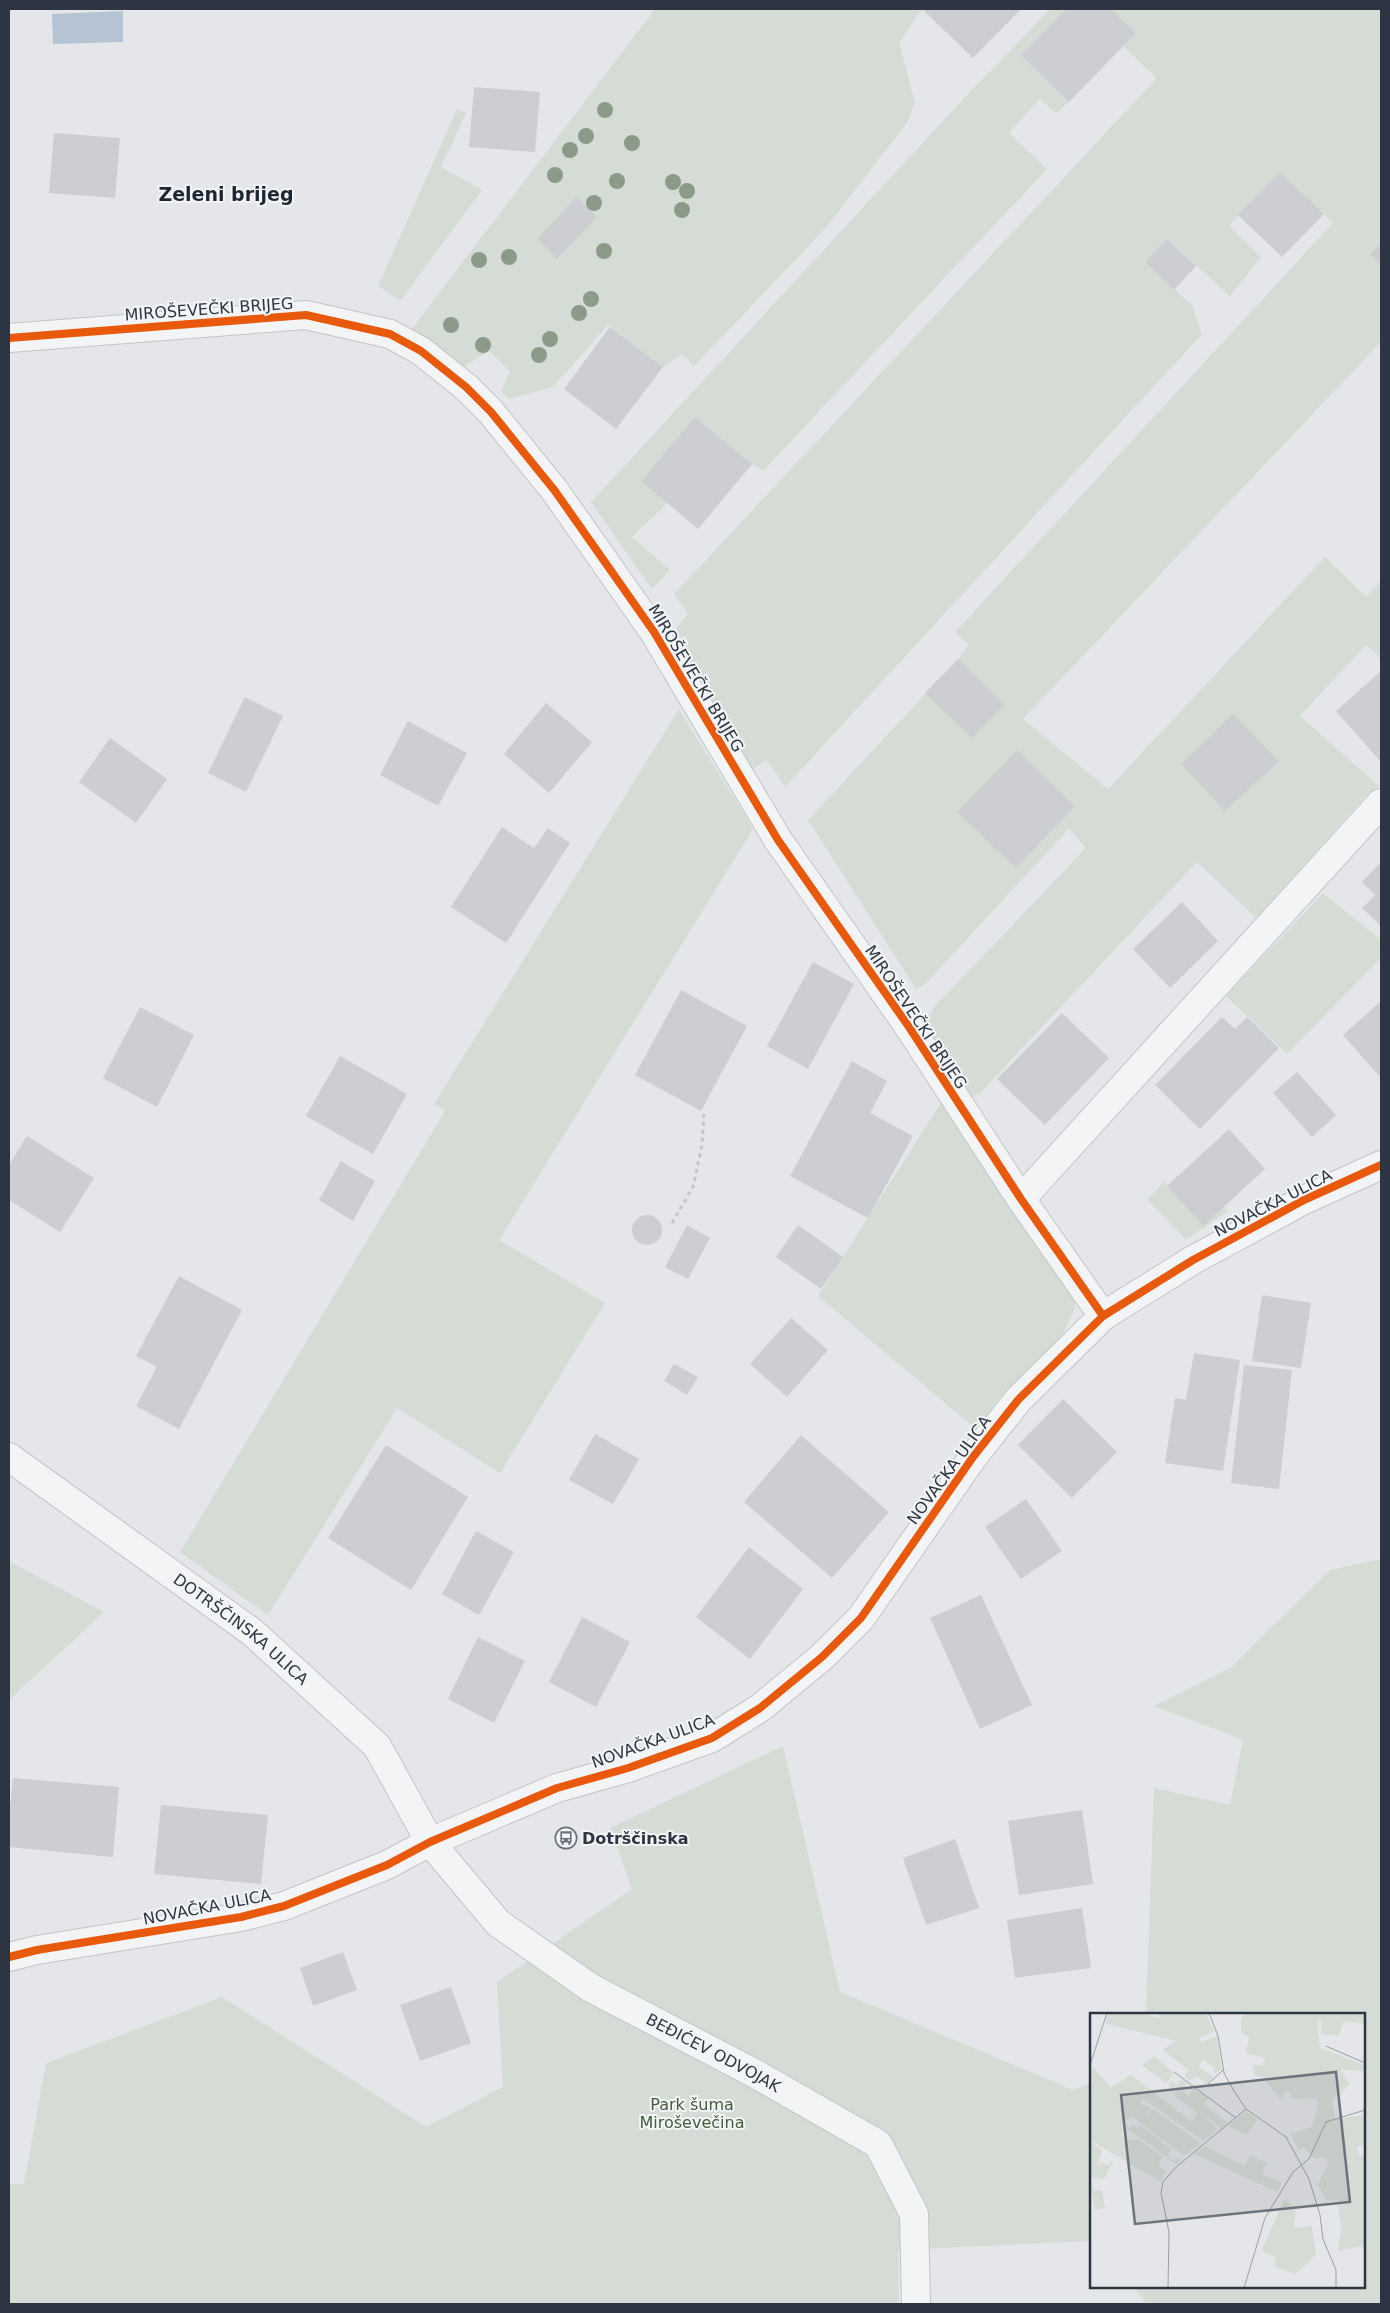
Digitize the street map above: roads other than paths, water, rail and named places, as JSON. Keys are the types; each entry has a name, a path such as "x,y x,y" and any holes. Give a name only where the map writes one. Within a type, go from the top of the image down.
{"street":[{"name":"MIROŠEVEČKI BRIJEG","path":"9,338 306,315 390,334 421,351 466,387 491,412 555,492 654,632 778,840 909,1027 1021,1199 1103,1316"},
{"path":"1021,1199 1381,803"},
{"name":"NOVAČKA ULICA","path":"9,1957 37,1950 240,1917 284,1906 387,1865 430,1842 557,1788 628,1768 712,1738 760,1708 822,1657 861,1618 973,1457 1018,1400 1103,1316 1193,1260 1304,1200 1381,1165"},
{"name":"DOTRŠČINSKA ULICA","path":"9,1457 252,1632 377,1746 430,1842"},
{"name":"BEĐIĆEV ODVOJAK","path":"430,1842 498,1923 592,1988 752,2072 878,2144 914,2214 916,2304"}],"water":[{"path":"123,11 123,42 53,44 52,14"}],"place":[{"name":"Dotrščinska","path":"566,1838"}],"district":[{"name":"Zeleni brijeg","path":"226,194"}],"park label":[{"name":"Park šuma Miroševečina","path":"692,2113"}]}
